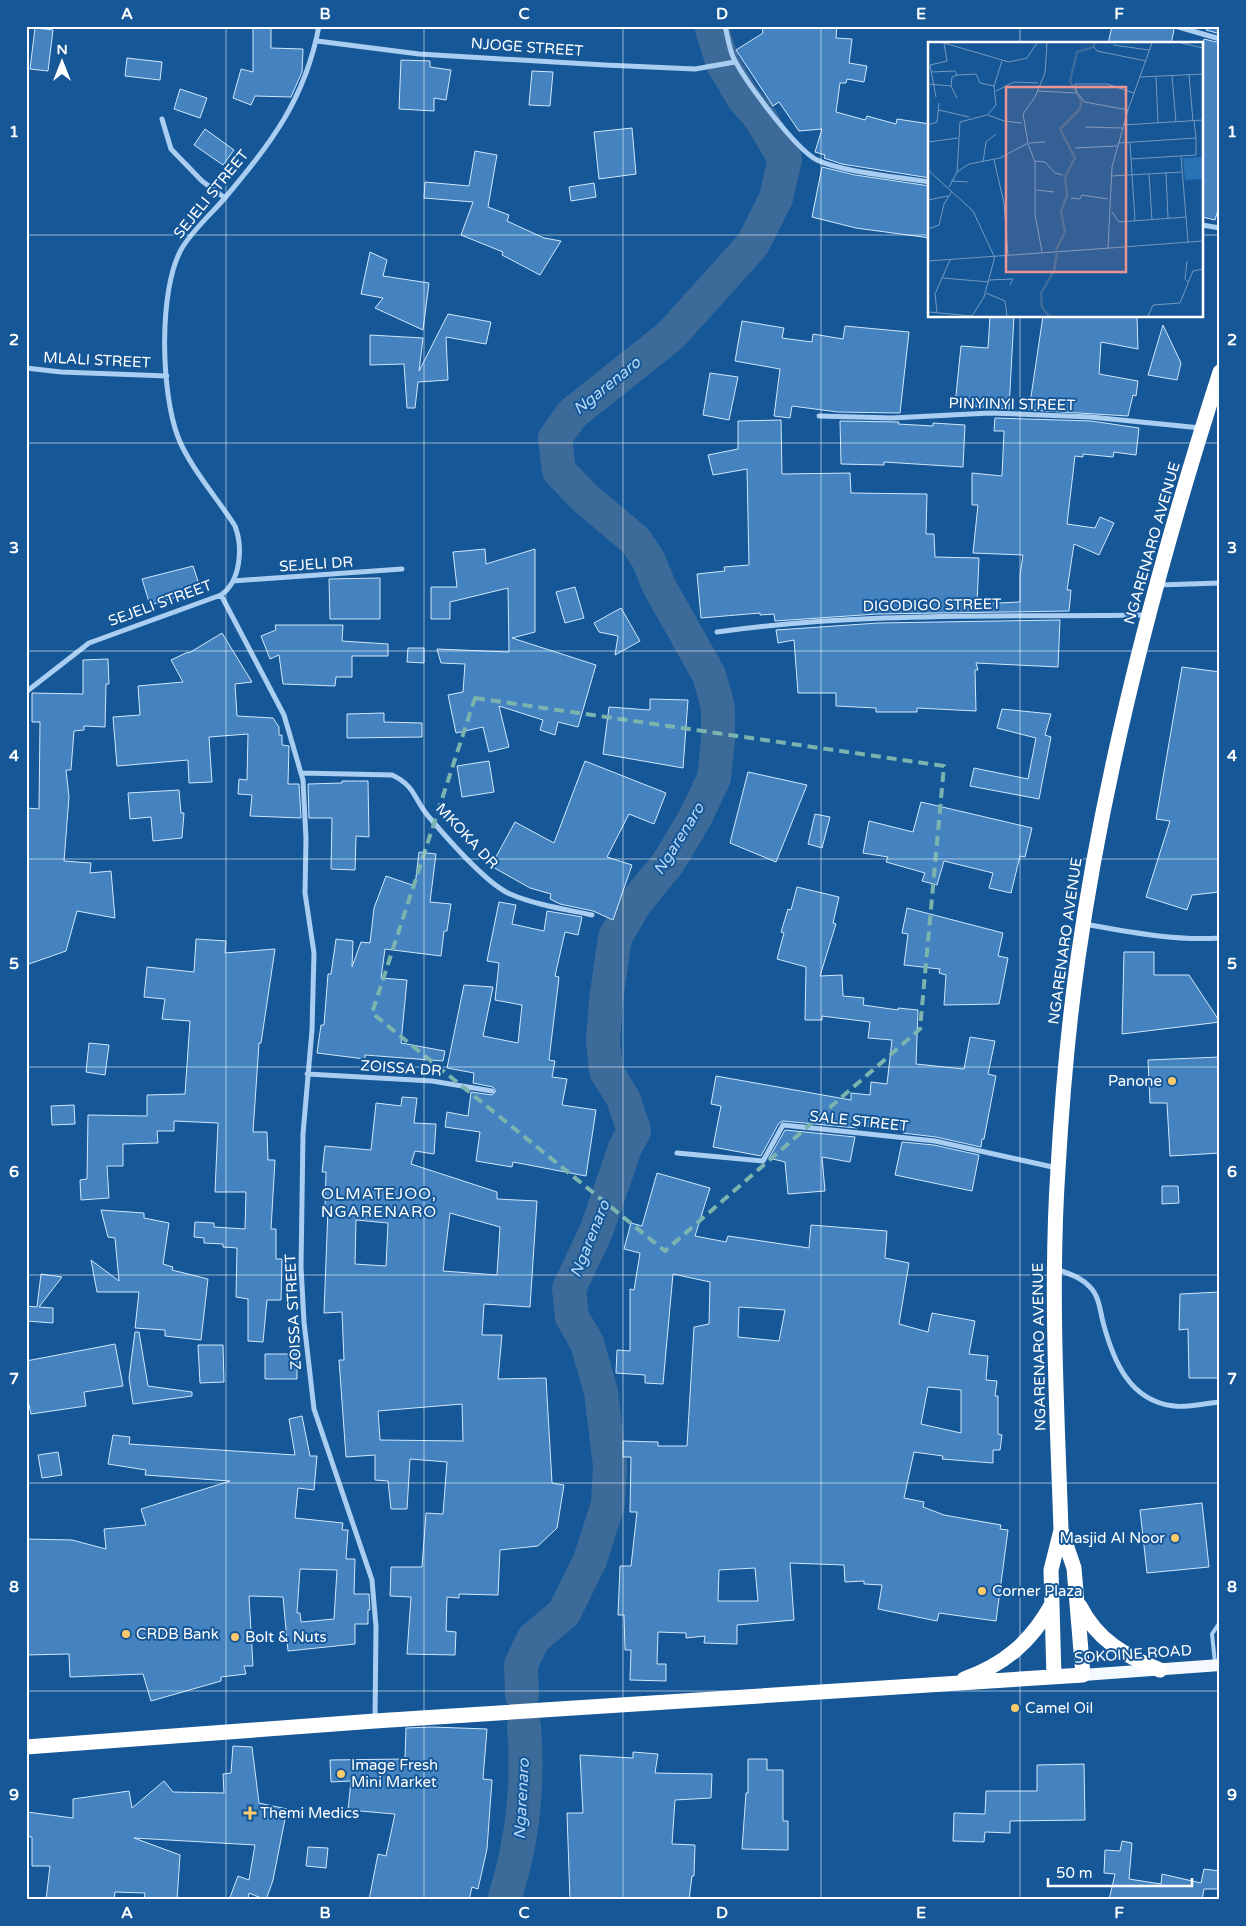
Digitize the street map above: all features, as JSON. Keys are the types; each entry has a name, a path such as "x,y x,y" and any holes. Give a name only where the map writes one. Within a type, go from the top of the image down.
{"highway":[{"name":"NGARENARO AVENUE","path":"1061,1530 1054,1268 1064,1079 1083,924 1099,832 1149,615 1204,428 1216,394 1220,372"},
{"path":"1061,1530 1074,1568 1083,1675"},
{"path":"1054,1678 1051,1570 1061,1530"},
{"path":"1077,1600 1085,1616 1110,1644 1125,1655 1160,1670"},
{"path":"948,1685 984,1671 1014,1654 1042,1623 1052,1604"},
{"name":"SOKOINE ROAD","path":"26,1747 374,1721 1083,1675"}],"main road":[{"name":"SOKOINE ROAD","path":"1083,1675 1217,1666"}],"street":[{"name":"SEJELI STREET","path":"26,692 90,644 221,595 233,581 241,549 239,536 235,526 192,462 178,437 167,376 164,324 174,264 191,236 225,198 272,139 296,100 308,74 320,26"},
{"path":"725,26 735,62 782,127 804,151 817,160 858,170 928,182"},
{"path":"1175,26 1220,39"},
{"name":"NJOGE STREET","path":"317,41 419,54 605,65 695,68 735,62"},
{"path":"162,119 168,143 176,156 225,198"},
{"path":"1204,226 1220,228"},
{"name":"MLALI STREET","path":"26,368 62,372 167,376"},
{"name":"PINYINYI STREET","path":"819,416 892,418 990,413 1091,417 1204,428"},
{"name":"SEJELI DR","path":"233,581 402,569"},
{"path":"1158,585 1220,583"},
{"path":"221,595 273,690 284,715 301,773"},
{"name":"DIGODIGO STREET","path":"717,632 773,624 852,619 1149,615"},
{"name":"ZOISSA STREET","path":"301,773 306,839 304,893 314,953 312,1030 303,1134 301,1268 309,1374 314,1409 372,1580 376,1627 374,1721"},
{"name":"MKOKA DR","path":"301,773 378,774 392,775 403,780 411,788 427,814 457,849 508,893 540,904 592,915"},
{"path":"1083,924 1144,935 1195,939 1220,938"},
{"name":"ZOISSA DR","path":"307,1074 432,1081 492,1092"},
{"name":"SALE STREET","path":"677,1153 763,1161 783,1125 935,1142 1058,1168"},
{"path":"1054,1268 1080,1278 1091,1287 1097,1298 1120,1372 1150,1400 1175,1406 1220,1402"}],"lane":[{"path":"1217,1666 1212,1634 1220,1622"}],"highlighted area":[{"path":"475,698 944,766 920,1029 665,1251 372,1013"}],"building":[{"path":"762,26 837,26 836,38 852,39 849,63 867,66 864,82 847,79 846,83 840,83 836,112 865,120 867,116 896,124 897,119 928,124 928,178 842,164 824,158 825,155 815,152 822,129 799,131 779,102 773,106 736,50 763,33"},
{"path":"1112,26 1171,26 1174,30 1171,42 1108,42"},
{"path":"1207,26 1220,26 1220,34 1206,30"},
{"path":"35,28 53,30 48,71 30,69"},
{"path":"253,28 271,28 271,48 303,49 302,72 291,97 255,96 251,105 233,98 241,69 253,72"},
{"path":"1204,39 1220,43 1220,203 1215,220 1204,217"},
{"path":"127,58 162,62 160,80 125,76"},
{"path":"401,60 430,61 430,67 451,70 446,100 434,98 434,111 399,109"},
{"path":"532,71 553,72 550,106 529,105"},
{"path":"180,89 207,98 200,118 174,109"},
{"path":"632,128 636,174 599,179 594,132"},
{"path":"205,129 234,150 223,165 194,145"},
{"path":"475,151 497,155 488,207 509,215 507,221 544,238 561,241 540,275 502,255 503,252 461,235 473,202 424,198 425,182 469,186"},
{"path":"822,167 855,175 928,186 928,238 856,228 812,217"},
{"path":"594,183 596,197 571,201 569,187"},
{"path":"370,252 387,260 383,276 429,283 423,330 375,308 383,298 361,294"},
{"path":"448,314 491,322 486,344 446,337 448,380 418,382 415,408 407,408 404,364 370,365 370,335 423,338 419,371"},
{"path":"990,318 1014,318 1009,409 955,405 961,346 988,348"},
{"path":"1043,318 1137,318 1138,349 1101,342 1099,374 1138,381 1136,396 1133,395 1128,416 1029,410"},
{"path":"742,321 784,328 782,338 812,342 813,334 843,339 845,326 909,332 900,413 838,412 792,406 790,418 774,416 780,369 735,361"},
{"path":"1163,325 1181,363 1177,380 1148,375"},
{"path":"710,373 738,377 729,420 703,415"},
{"path":"995,418 1091,421 1139,428 1136,455 1114,452 1113,457 1083,454 1083,457 1075,456 1067,524 1095,528 1100,517 1114,523 1099,555 1074,544 1067,590 1071,590 1069,611 877,614 775,621 774,614 760,615 760,613 701,618 697,574 725,571 724,567 749,565 747,469 713,475 708,455 738,449 738,421 781,420 782,474 850,473 851,493 927,494 926,534 934,534 935,557 979,558 977,604 1020,602 1020,575 1023,555 973,553 978,505 972,505 972,473 1002,476 1004,431 994,431"},
{"path":"840,421 899,422 898,424 933,426 933,423 965,425 963,467 884,462 884,465 841,464"},
{"path":"485,549 486,564 535,549 535,632 512,638 596,665 578,727 558,722 555,735 540,730 543,720 499,706 509,747 489,752 483,727 456,733 448,695 463,692 465,664 441,663 437,649 509,652 508,588 450,602 450,619 431,619 431,587 457,587 453,552"},
{"path":"193,566 201,590 150,605 142,579"},
{"path":"380,578 380,619 330,619 329,579"},
{"path":"575,587 584,618 565,623 556,592"},
{"path":"621,608 640,641 615,655 618,636 599,632 594,623"},
{"path":"1060,620 1058,667 976,663 978,670 975,670 976,711 917,708 917,712 876,712 876,708 836,706 836,693 798,693 794,640 778,643 776,630 878,623"},
{"path":"275,625 343,625 342,641 388,644 388,656 352,656 352,677 336,677 335,686 283,684 279,655 270,659 261,636 276,630"},
{"path":"222,633 252,682 235,684 237,716 273,718 279,727 279,735 282,735 282,745 289,746 288,784 299,784 301,818 250,816 252,795 238,794 239,779 247,780 248,734 209,737 212,782 189,783 188,760 117,766 113,717 140,715 138,686 183,682 171,660 189,653"},
{"path":"408,648 424,648 424,663 407,662"},
{"path":"108,659 109,684 106,684 105,727 84,726 84,730 74,731 71,770 66,770 69,797 64,861 91,863 90,873 111,871 115,918 77,911 66,951 26,965 26,808 39,809 40,722 32,722 32,693 83,694 83,660"},
{"path":"1182,667 1220,672 1220,892 1192,895 1187,910 1146,897 1170,821 1156,819"},
{"path":"650,699 688,700 683,768 603,754 609,707 650,710"},
{"path":"1002,709 1051,714 1045,735 1051,737 1039,799 970,786 974,768 1028,779 1036,738 997,728"},
{"path":"384,713 384,722 422,723 422,737 347,738 347,714"},
{"path":"489,761 494,792 462,797 457,766"},
{"path":"585,761 666,793 654,824 629,814 607,857 632,865 613,920 593,911 560,904 550,899 551,894 530,888 491,866 515,822 554,843"},
{"path":"748,772 807,785 776,862 730,843"},
{"path":"342,781 368,781 369,837 356,836 355,870 331,869 332,818 309,818 308,784 342,783"},
{"path":"179,790 181,813 184,813 182,838 153,841 151,817 130,819 128,793"},
{"path":"921,802 1032,828 1025,857 1020,856 1011,893 989,888 993,873 944,861 937,885 922,881 925,873 886,862 888,857 863,853 869,821 913,832"},
{"path":"815,814 830,817 822,848 808,844"},
{"path":"419,852 436,854 430,902 451,904 447,931 444,931 441,956 385,949 381,978 407,980 401,1043 445,1051 443,1061 365,1055 365,1059 317,1053 321,1025 324,1025 328,974 331,974 336,939 353,941 352,967 361,942 370,943 374,908 386,876 415,886"},
{"path":"797,887 839,897 833,923 836,924 820,976 842,975 843,996 864,998 863,1005 898,1010 898,1008 918,1010 916,1064 964,1069 970,1037 995,1041 988,1074 996,1076 981,1147 936,1137 903,1133 904,1130 858,1125 857,1128 783,1121 779,1123 761,1156 713,1147 721,1106 711,1104 716,1076 851,1100 851,1093 870,1095 871,1082 887,1084 892,1040 868,1038 870,1022 822,1016 822,1020 805,1020 806,967 777,959 784,933 781,932 788,909 791,910"},
{"path":"499,902 516,905 512,924 544,931 547,911 582,917 578,935 565,932 555,976 559,977 549,1060 555,1061 552,1077 567,1079 562,1105 596,1110 586,1176 513,1162 512,1167 476,1161 480,1132 445,1127 447,1112 468,1116 471,1092 492,1095 496,1091 493,1087 473,1083 474,1073 447,1068 464,985 493,987 483,1036 518,1043 522,1005 495,1000 499,963 487,961"},
{"path":"907,908 1003,933 998,956 1008,958 999,1004 944,1005 946,975 939,973 940,969 904,965 908,934 902,933"},
{"path":"196,939 226,941 225,953 275,949 261,1043 259,1043 253,1132 267,1132 268,1160 275,1160 271,1229 276,1229 276,1259 282,1259 281,1300 267,1300 263,1342 248,1341 248,1299 236,1297 237,1248 223,1247 223,1244 204,1243 204,1238 194,1237 195,1222 214,1223 214,1227 245,1229 246,1192 215,1192 218,1123 174,1121 174,1131 157,1131 158,1143 123,1144 123,1166 107,1166 109,1198 81,1200 80,1180 87,1179 88,1115 147,1116 147,1095 185,1094 190,1021 162,1019 165,999 144,997 147,967 194,972"},
{"path":"1124,952 1154,952 1154,975 1189,975 1220,1022 1122,1034"},
{"path":"89,1043 109,1045 105,1075 86,1072"},
{"path":"1220,1057 1220,1153 1170,1156 1167,1103 1150,1103 1148,1060"},
{"path":"402,1097 417,1098 414,1123 436,1124 434,1154 415,1151 411,1164 497,1192 497,1199 537,1201 530,1307 484,1304 482,1335 502,1335 498,1379 546,1378 552,1483 564,1485 557,1528 538,1546 500,1550 498,1595 459,1594 459,1598 447,1597 446,1631 456,1632 455,1655 407,1654 411,1597 390,1596 391,1567 422,1567 426,1513 443,1514 447,1462 410,1459 407,1509 391,1509 388,1481 375,1480 375,1455 346,1457 339,1360 344,1360 342,1312 324,1313 328,1209 325,1209 326,1172 322,1172 325,1146 371,1150 376,1103 401,1106","holes":["450,1213 500,1227 497,1275 443,1271","356,1220 388,1223 386,1266 355,1264","462,1404 463,1441 380,1440 378,1411"]},
{"path":"74,1105 75,1124 52,1125 51,1106"},
{"path":"785,1130 855,1137 850,1162 822,1157 825,1191 788,1194 785,1162 769,1158"},
{"path":"902,1142 934,1145 979,1155 972,1191 895,1175"},
{"path":"657,1173 710,1188 695,1236 726,1242 728,1236 809,1248 811,1225 887,1231 885,1258 909,1263 899,1324 928,1332 932,1313 975,1321 969,1354 988,1356 986,1380 997,1381 995,1396 998,1396 998,1434 1002,1435 1000,1450 993,1450 993,1463 942,1459 943,1456 914,1452 904,1498 924,1502 923,1507 944,1515 1001,1525 1000,1529 1008,1530 996,1621 939,1613 937,1621 878,1609 882,1585 864,1584 864,1581 845,1582 844,1565 790,1563 794,1620 737,1625 737,1644 704,1643 705,1636 686,1638 686,1633 658,1632 657,1664 666,1664 666,1681 630,1680 631,1650 625,1650 624,1615 618,1615 620,1566 631,1566 637,1512 630,1512 631,1457 623,1457 623,1441 658,1442 658,1446 687,1446 694,1327 709,1324 710,1282 673,1274 663,1384 645,1383 645,1375 616,1373 617,1350 630,1351 630,1289 634,1290 640,1253 624,1249 631,1223 642,1226","holes":["739,1307 785,1310 779,1341 738,1337","928,1387 961,1390 961,1433 921,1424","755,1568 758,1601 718,1601 719,1570"]},
{"path":"1162,1186 1178,1186 1179,1203 1162,1204"},
{"path":"101,1210 144,1213 144,1218 169,1223 163,1264 173,1267 172,1270 208,1279 201,1340 165,1336 165,1330 135,1328 139,1292 97,1292 91,1260 119,1281 115,1238 108,1237"},
{"path":"41,1274 62,1277 39,1307 53,1308 53,1323 26,1321 26,1306 37,1307"},
{"path":"1220,1292 1220,1378 1189,1378 1188,1329 1179,1330 1180,1294"},
{"path":"135,1332 139,1332 148,1386 192,1392 192,1396 133,1404 129,1378"},
{"path":"115,1344 123,1386 84,1392 86,1406 31,1414 26,1392 26,1361"},
{"path":"198,1345 223,1345 224,1382 200,1383"},
{"path":"265,1354 297,1354 297,1379 265,1379"},
{"path":"302,1416 310,1456 317,1456 314,1490 298,1488 295,1518 343,1523 342,1530 348,1530 346,1559 355,1559 354,1594 369,1594 370,1610 368,1610 368,1624 355,1624 355,1644 288,1651 283,1597 249,1596 253,1666 244,1666 246,1674 221,1677 221,1681 151,1701 143,1674 70,1677 69,1654 26,1655 26,1539 72,1540 106,1549 104,1529 146,1525 141,1509 230,1481 145,1475 146,1470 108,1464 113,1435 130,1437 129,1444 295,1455 289,1419","holes":["300,1569 337,1570 334,1619 301,1622 300,1613 297,1613"]},
{"path":"58,1452 62,1475 42,1478 38,1455"},
{"name":"Masjid Al Noor","path":"1202,1503 1209,1567 1147,1573 1140,1510"},
{"path":"406,1728 487,1729 483,1779 492,1780 487,1849 478,1889 472,1887 469,1900 369,1900 378,1854 386,1856 395,1814 348,1810 351,1781 331,1782 330,1760 405,1759"},
{"path":"233,1746 252,1747 259,1803 287,1809 273,1880 266,1900 249,1893 248,1900 229,1900 238,1876 249,1880 255,1845 134,1838 180,1855 177,1900 144,1900 145,1893 115,1892 114,1900 46,1900 50,1866 32,1866 32,1837 26,1836 27,1812 73,1818 73,1799 129,1791 132,1808 164,1781 173,1792 224,1793 223,1774 231,1773"},
{"path":"633,1752 658,1754 655,1773 712,1774 711,1798 675,1800 672,1844 695,1845 694,1876 692,1876 689,1900 570,1900 567,1813 583,1813 580,1755 633,1758"},
{"path":"748,1759 767,1759 767,1770 783,1770 783,1821 788,1821 788,1850 742,1849 746,1793 748,1793"},
{"path":"1084,1764 1085,1820 1010,1821 1010,1833 985,1832 984,1842 953,1841 954,1813 985,1814 986,1791 1037,1791 1037,1765"},
{"path":"1122,1841 1132,1843 1129,1879 1161,1884 1162,1874 1201,1883 1204,1869 1220,1871 1220,1889 1204,1889 1202,1900 1109,1900 1115,1874 1104,1873 1105,1850 1120,1851"},
{"path":"308,1847 328,1848 326,1868 306,1866"}],"waterway":[{"name":"Ngarenaro","path":"522,1695 521,1665 533,1639 564,1613 590,1560 608,1504 610,1466 601,1392 587,1343 572,1317 569,1289 597,1229 625,1148 634,1131 623,1098 606,1071 603,1041 606,1000 615,937 636,902 668,863 695,818 714,778 718,741 718,707 709,675 659,586 649,561 636,541 585,498 559,471 555,438 572,414 671,335 753,244 776,198 785,159 759,116 744,99 723,64 711,26"},
{"name":"Ngarenaro","path":"504,1900 516,1857 523,1814 526,1771 524,1726"}],"place":[{"name":"Panone","path":"1172,1081"},
{"name":"Masjid Al Noor","path":"1175,1538"},
{"name":"Corner Plaza","path":"982,1591"},
{"name":"CRDB Bank","path":"126,1634"},
{"name":"Bolt & Nuts","path":"235,1637"},
{"name":"Camel Oil","path":"1015,1708"},
{"name":"Image Fresh Mini Market","path":"341,1774"},
{"name":"Themi Medics","path":"250,1813"}],"district":[{"name":"OLMATEJOO, NGARENARO","path":"379,1203"}]}
